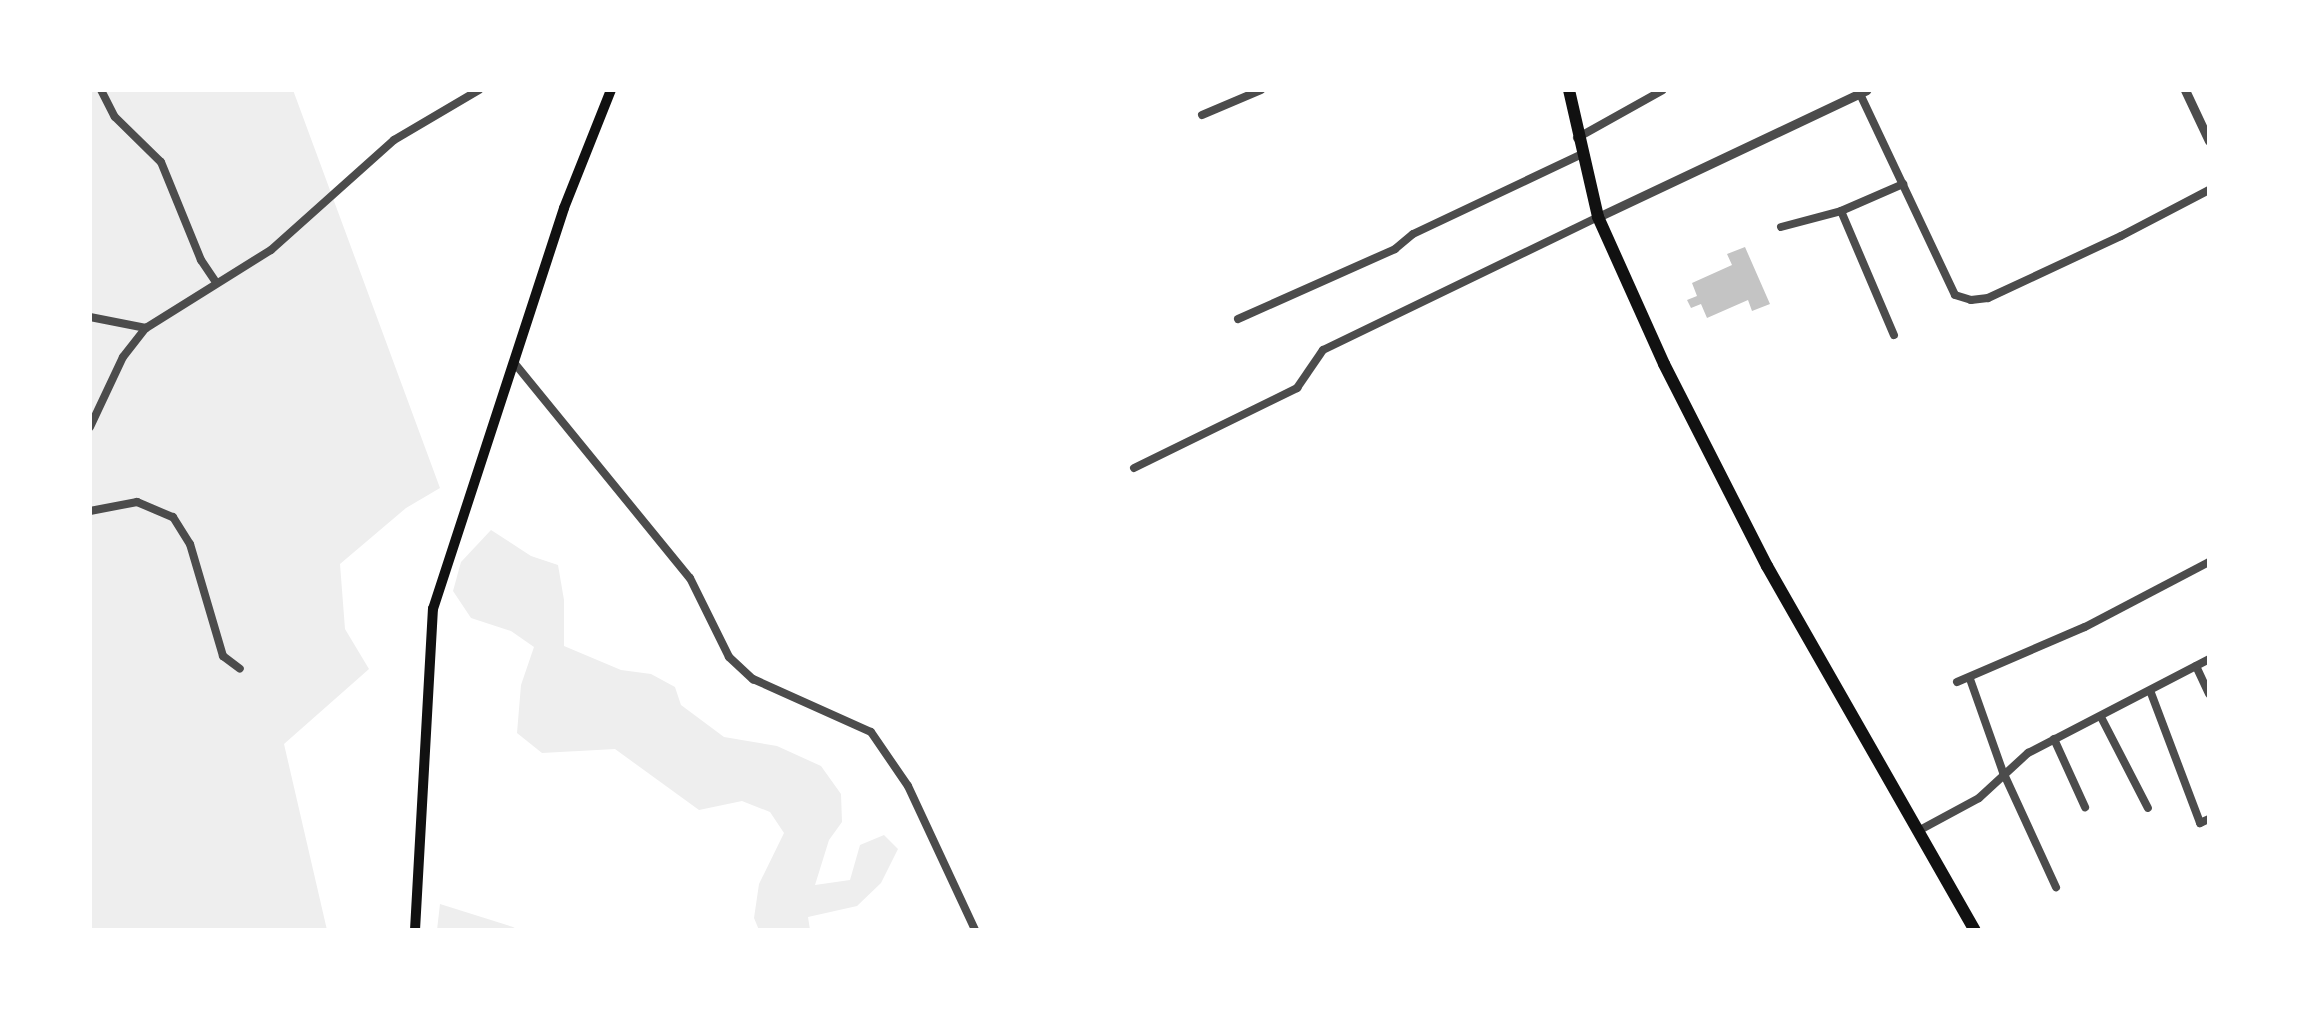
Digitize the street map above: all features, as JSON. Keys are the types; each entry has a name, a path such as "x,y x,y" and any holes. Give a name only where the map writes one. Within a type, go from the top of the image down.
{"highway":[{"path":"1569,90 1576,138 1598,217 1664,364 1767,566 1975,930"}],"main road":[{"path":"416,930 434,609 564,208 611,90"}],"street":[{"path":"101,90 114,117 162,162 201,260 216,280"},
{"path":"90,427 123,357 146,328 216,280 271,250 394,140 479,90"},
{"path":"1202,115 1261,90"},
{"path":"1576,138 1663,90"},
{"path":"2185,90 2209,141"},
{"path":"1134,468 1297,388 1323,350 1864,92 1955,295 1971,300 2021,282 2209,190"},
{"path":"1238,319 1395,250 1413,234 1580,154"},
{"path":"1781,228 1841,212 1903,184"},
{"path":"1841,212 1894,335"},
{"path":"90,317 146,328"},
{"path":"516,365 690,578 730,657 753,679 871,732 908,786 975,930"},
{"path":"90,511 137,502 172,517 190,544 222,656 240,668"},
{"path":"1958,682 2084,627 2209,562"},
{"path":"1918,832 1979,798 2003,772 2054,739 2102,719 2209,659"},
{"path":"2196,666 2209,694"},
{"path":"1970,678 2003,772 2056,888"},
{"path":"2151,693 2200,823 2209,818"},
{"path":"2102,719 2148,808"},
{"path":"2054,739 2085,807"}],"shaded area":[{"path":"90,90 293,90 440,488 406,508 340,564 345,629 369,669 284,744 327,930 90,930"},
{"path":"491,530 531,556 558,565 564,600 564,646 621,670 651,674 675,687 681,705 724,737 777,746 821,766 841,794 842,822 829,840 815,885 850,880 860,845 884,835 898,849 881,883 857,906 808,917 810,930 759,930 754,918 759,884 784,833 770,812 742,801 699,810 615,749 542,753 517,733 521,685 534,647 511,631 471,618 453,591 461,562"},
{"path":"440,904 513,927 518,930 437,930"}],"building":[{"path":"1745,247 1770,304 1752,311 1748,300 1707,318 1701,304 1691,308 1687,300 1697,296 1692,283 1732,265 1727,254"}]}
